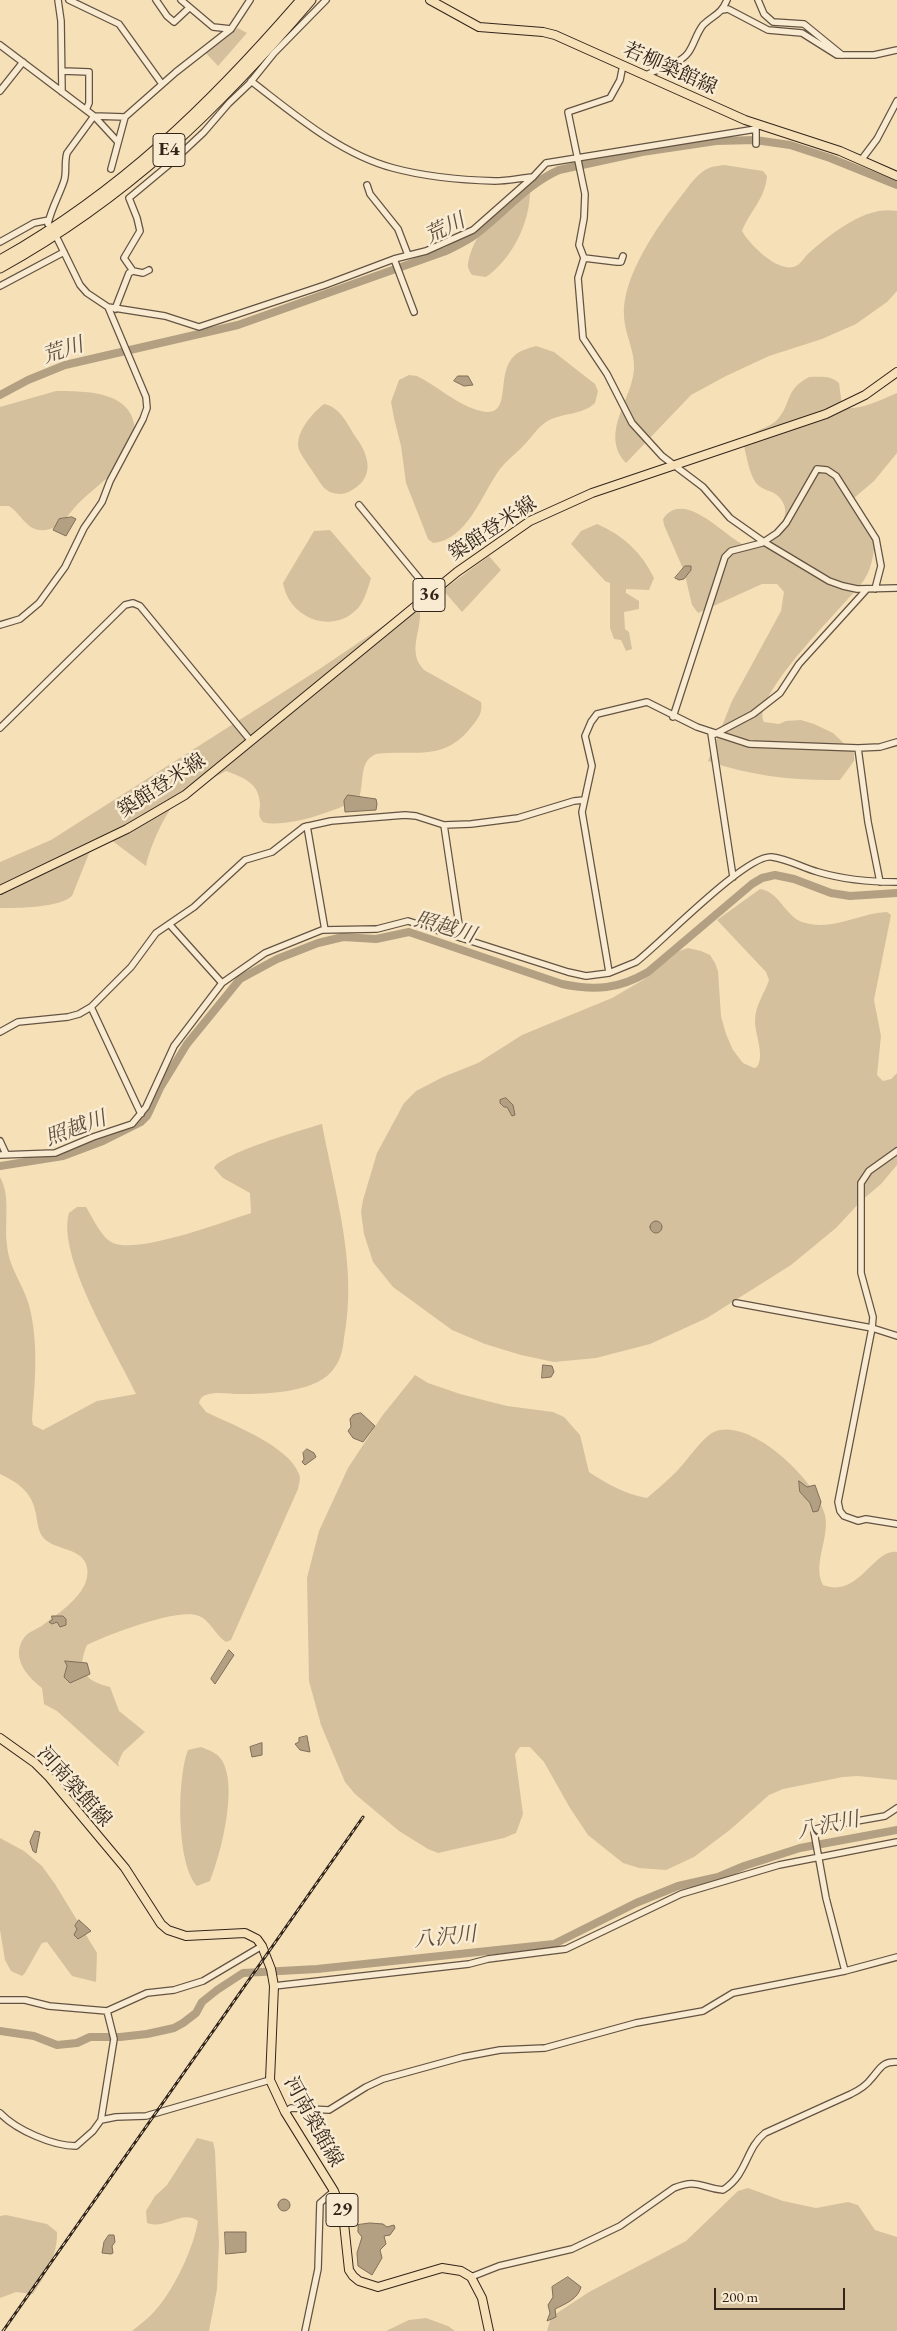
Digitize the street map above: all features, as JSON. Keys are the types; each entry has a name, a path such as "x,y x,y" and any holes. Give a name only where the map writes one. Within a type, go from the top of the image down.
{"highway":[{"name":"E4","path":"0,260 60,224 165,143 223,87 301,0"},
{"name":"E4","path":"0,268 64,230 101,205 171,148 229,92 311,0"}],"main road":[{"name":"若柳築館線","path":"430,0 479,27 549,33 646,75 757,129 816,142 862,159 897,176"},
{"name":"築館登米線","path":"0,890 162,810 215,772 250,740 431,592 495,544 530,521 592,493 826,414 865,395 897,372"},
{"name":"河南築館線","path":"0,1738 35,1763 49,1777 125,1868 161,1924 168,1930 186,1936 245,1933 257,1938 262,1946 272,1978 270,2080 285,2112 334,2191 346,2228 349,2270 359,2281 378,2287 442,2268 461,2271 471,2277"},
{"path":"471,2277 482,2298 489,2331"}],"street":[{"path":"58,0 61,21 62,92"},
{"path":"69,0 118,24 162,84"},
{"path":"156,0 167,16 174,22 189,8"},
{"path":"181,0 213,27 231,30"},
{"path":"111,169 125,117 162,84 231,30 250,0"},
{"path":"149,270 143,273 133,271 124,258 140,231 138,218 128,198 185,151 251,82 274,53 326,0"},
{"path":"646,75 678,60 688,52 704,25 722,10 727,0"},
{"path":"758,0 764,14 773,22 804,24 842,55"},
{"path":"722,10 728,9 768,30 802,33 824,46 834,55 874,55 897,50"},
{"path":"0,45 94,116 118,142"},
{"path":"0,91 23,62"},
{"path":"623,65 620,80 610,98 568,112 579,159 586,205 579,245 584,258 578,278 583,338 607,374 632,423 647,442 703,487 730,518 764,542 836,584 850,588 897,588"},
{"path":"63,71 89,72 88,104 86,110"},
{"path":"251,82 310,126 364,156 392,168 469,180 498,181 533,177"},
{"path":"862,159 877,139 897,100"},
{"path":"94,116 125,117"},
{"path":"0,242 34,223 48,222 64,181 67,170 65,160 67,153 94,116"},
{"path":"57,238 86,291 111,308 165,316 199,327 408,255 426,251 474,230 551,160 579,159 757,129 756,144"},
{"path":"367,184 370,194 398,229 408,255"},
{"path":"0,286 64,252"},
{"path":"584,258 621,262 623,256"},
{"path":"395,260 414,312"},
{"path":"0,626 25,615 39,603 50,589 64,567 84,528 102,502 106,488 143,419 147,408 146,397 111,317 111,308 129,273 133,271"},
{"path":"673,717 724,557 732,551 764,542 786,523 814,472 823,469 831,471 868,524 876,539 881,566 875,589"},
{"path":"359,505 431,592"},
{"path":"713,733 753,714 780,694 799,664 867,589"},
{"path":"0,728 125,605 133,603 140,606 250,740"},
{"path":"609,972 584,820 584,800 592,766 585,736 594,717 598,714 644,702 651,703 673,717 713,733 755,744 858,748 880,747 897,742"},
{"path":"713,733 734,877"},
{"path":"858,748 868,822 880,882"},
{"path":"0,1032 18,1022 68,1017 79,1014 91,1007 131,967 156,933 194,907 245,860 272,852 308,826 330,821 405,815 416,816 444,825 471,824 518,818 574,801 584,800"},
{"path":"444,825 461,938"},
{"path":"308,826 325,930"},
{"path":"0,1141 3,1155 55,1153 93,1137 132,1124 141,1114 174,1046 222,983 265,954 325,930 377,928 408,920 568,972 586,976 624,968 646,955 734,877 757,860 771,856 818,872 864,883 897,882"},
{"path":"170,925 222,983"},
{"path":"91,1007 141,1114"},
{"path":"897,1151 863,1177 860,1191 862,1273 873,1317 838,1502 840,1511 850,1519 897,1524"},
{"path":"736,1303 872,1328 897,1336"},
{"path":"845,1970 826,1898 818,1857 816,1829 885,1816 897,1808"},
{"path":"272,1978 469,1964 496,1958 566,1950 681,1894 753,1872 897,1842"},
{"path":"0,2000 25,2000 49,2006 106,2011 147,1993 174,1990 203,1981 262,1946"},
{"path":"285,2112 291,2108 329,2110 366,2087 383,2080 463,2057 500,2050 545,2048 636,2023 703,2011 733,1993 897,1958"},
{"path":"102,2120 114,2039 106,2011"},
{"path":"471,2277 500,2266 572,2249 620,2226 674,2188 683,2184 696,2183 722,2190 735,2182 757,2140 765,2133 863,2088 882,2065 889,2061 897,2062"},
{"path":"0,2113 21,2129 68,2146 76,2146 102,2120 146,2116 270,2080"},
{"path":"305,2331 318,2269 320,2203 334,2191"}],"shaded area":[{"path":"238,28 247,33 218,66 205,52"},
{"path":"724,165 763,171 767,176 760,198 742,231 751,243 771,261 786,267 798,265 808,254 850,222 873,212 897,211 897,291 887,302 856,324 822,339 769,356 691,395 626,463 619,452 616,429 632,381 634,369 624,317 629,285 643,252 673,207 697,176 712,167"},
{"path":"513,190 530,191 527,215 518,239 504,260 486,277 472,275 468,265 474,245 499,205"},
{"path":"536,346 554,352 595,384 598,391 595,403 584,410 552,419 543,424 500,469 465,525 456,534 445,540 433,543 428,539 406,483 401,446 391,402 399,380 409,375 417,376 469,407 489,412 496,409 500,403 505,374 515,355 525,349"},
{"path":"458,376 468,376 473,385 464,386 454,381"},
{"path":"809,377 836,380 839,383 842,405 846,408 868,405 897,393 897,453 874,481 854,498 856,514 868,522 875,532 870,569 864,580 785,672 771,692 764,709 764,722 779,724 786,721 801,720 833,733 854,753 854,761 840,780 807,780 757,774 708,761 732,701 781,611 784,592 777,584 762,584 698,613 692,605 684,571 663,519 672,511 682,509 693,511 744,545 762,540 777,529 783,522 785,514 784,505 777,495 761,488 756,483 750,470 744,446 749,436 777,420 782,414 792,392 801,382"},
{"path":"56,391 94,393 117,401 126,408 133,418 135,435 127,456 114,472 78,503 62,522 52,528 39,530 29,526 14,509 9,506 0,506 0,407"},
{"path":"324,404 335,409 344,418 365,453 367,460 368,467 364,480 350,491 341,494 330,492 325,488 303,458 298,446 304,425"},
{"path":"72,517 76,519 66,536 53,530 59,519"},
{"path":"597,524 623,539 631,546 644,561 654,578 649,590 626,589 626,593 639,601 639,609 624,612 625,629 629,632 632,649 626,651 621,640 614,639 610,628 610,583 605,581 571,544 581,531"},
{"path":"330,530 371,578 365,597 359,607 349,616 337,621 326,622 303,614 294,606 287,596 283,583 314,531"},
{"path":"489,556 501,570 462,612 443,590"},
{"path":"685,566 691,566 691,570 684,579 679,580 675,578"},
{"path":"415,608 420,612 416,642 416,656 419,663 424,670 481,702 481,712 478,718 461,738 440,750 417,753 376,754 370,757 364,767 359,798 326,813 284,823 263,822 259,815 259,798 254,787 245,779 226,771 191,789 175,802 159,829 146,866 111,840 97,843 90,851 72,896 58,903 48,905 0,908 0,862 51,840 318,670 398,616"},
{"path":"348,795 376,799 376,810 345,812 344,801"},
{"path":"760,889 772,894 796,919 802,922 824,925 877,913 887,912 891,915 874,1000 881,1036 877,1075 883,1081 891,1079 897,1073 897,1165 881,1184 861,1201 836,1228 791,1265 707,1318 650,1344 596,1358 554,1362 521,1355 485,1344 452,1330 393,1287 373,1262 364,1234 361,1212 377,1153 404,1103 416,1091 443,1077 478,1063 522,1035 612,998 643,980 679,951 688,948 710,955 715,963 718,971 721,1016 726,1034 733,1050 743,1063 754,1068 757,1067 760,1051 755,1027 755,1015 769,980 766,972 717,920"},
{"path":"506,1098 513,1105 515,1115 512,1116 507,1107 500,1103 500,1100"},
{"path":"322,1124 347,1257 348,1311 340,1357 335,1367 327,1376 305,1387 264,1393 214,1393 202,1397 199,1403 206,1412 258,1437 283,1454 293,1464 299,1474 298,1489 231,1640 226,1642 203,1618 189,1614 176,1615 143,1623 87,1645 82,1661 85,1673 94,1681 110,1687 119,1711 145,1732 123,1752 118,1763 119,1767 57,1711 44,1704 42,1688 27,1673 20,1661 19,1648 24,1638 75,1599 86,1583 87,1574 83,1558 72,1551 46,1541 42,1536 34,1506 28,1494 19,1485 0,1474 0,1177 6,1201 8,1253 29,1305 34,1334 35,1362 32,1420 33,1425 43,1430 97,1401 136,1394 90,1304 79,1278 71,1254 67,1231 69,1213 77,1207 86,1207 98,1227 109,1240 113,1243 125,1245 161,1241 181,1236 251,1213 250,1193 223,1178 214,1168 220,1162 246,1149"},
{"path":"654,1221 658,1221 662,1227 658,1233 654,1233 650,1229 650,1225"},
{"path":"543,1365 552,1366 554,1372 551,1377 542,1378"},
{"path":"415,1375 428,1383 460,1394 507,1406 553,1412 564,1417 580,1435 589,1472 616,1488 647,1498 675,1473 709,1435 714,1432 729,1430 746,1434 780,1455 810,1486 820,1501 826,1524 819,1568 823,1585 835,1587 846,1585 856,1579 881,1557 897,1552 897,1780 858,1776 843,1777 783,1789 769,1795 731,1829 694,1857 666,1870 639,1868 623,1863 588,1835 544,1762 530,1747 520,1747 515,1754 523,1814 516,1833 504,1838 438,1853 399,1831 355,1794 345,1782 321,1725 309,1681 307,1578 319,1531 348,1468 382,1416"},
{"path":"361,1413 375,1426 363,1442 353,1438 348,1431 351,1427 350,1419 353,1415"},
{"path":"307,1449 314,1453 316,1457 305,1465 302,1462 304,1459 303,1453"},
{"path":"799,1481 807,1487 815,1485 821,1502 818,1511 813,1512 810,1503 800,1492"},
{"path":"52,1616 63,1616 66,1619 66,1625 60,1627 57,1622 52,1624 49,1622 52,1620"},
{"path":"229,1650 234,1655 215,1684 211,1679"},
{"path":"65,1661 87,1663 90,1674 70,1683 64,1677 67,1666"},
{"path":"307,1736 310,1752 300,1750 295,1744 299,1742 299,1738"},
{"path":"262,1743 262,1755 252,1757 250,1747"},
{"path":"201,1747 214,1753 221,1759 226,1770 228,1801 223,1837 210,1881 197,1886 190,1875 185,1859 180,1820 180,1799 184,1763 188,1750"},
{"path":"35,1831 40,1832 36,1853 33,1851 30,1842"},
{"path":"0,1838 24,1851 42,1866 55,1884 97,1953 96,1982 72,1976 47,1942 42,1943 22,1976 11,1971 5,1960 0,1930"},
{"path":"79,1920 91,1931 78,1939 74,1935 77,1929 75,1926"},
{"path":"197,2138 213,2142 215,2151 219,2243 217,2289 209,2331 132,2331 153,2313 168,2294 192,2245 198,2221 186,2217 161,2224 147,2223 146,2211 155,2196 167,2185"},
{"path":"748,2188 783,2201 816,2208 848,2202 858,2205 875,2230 897,2237 897,2331 547,2331 551,2317 589,2292 686,2241 738,2191"},
{"path":"286,2199 289,2200 289,2210 282,2211 279,2210 278,2203 279,2200"},
{"path":"6,2215 47,2224 57,2232 53,2257 33,2294 16,2292 0,2298 0,2216"},
{"path":"370,2223 383,2224 387,2227 394,2225 395,2228 390,2235 384,2236 386,2244 380,2250 382,2258 372,2275 358,2266 357,2253 362,2237 358,2232 358,2225"},
{"path":"225,2232 246,2232 246,2252 226,2254"},
{"path":"109,2235 114,2235 113,2253 102,2253 104,2242"},
{"path":"568,2277 581,2287 571,2301 555,2309 556,2317 547,2321 550,2313 548,2305 553,2297 552,2287"},
{"path":"426,2318 448,2326 455,2331 386,2331 409,2320"}],"waterway":[{"name":"荒川","path":"0,395 28,380 65,365 238,325 446,251 473,237 536,183 559,170 642,152 716,141 755,140 790,145 830,158 897,185"},
{"name":"照越川","path":"0,1166 63,1156 103,1141 141,1122 147,1116 160,1088 187,1044 240,979 277,959 318,943 343,937 376,939 409,932 562,984 596,988 627,982 648,972 752,884 762,878 775,875 794,879 831,893 850,896 897,893"},
{"name":"八沢川","path":"0,2031 34,2036 57,2045 77,2043 90,2037 120,2037 147,2034 174,2028 183,2023 196,2013 202,2002 243,1973 317,1969 554,1944 636,1903 678,1886 718,1877 744,1866 800,1848 897,1830"}],"railway":[{"path":"3,2331 363,1817"}]}
